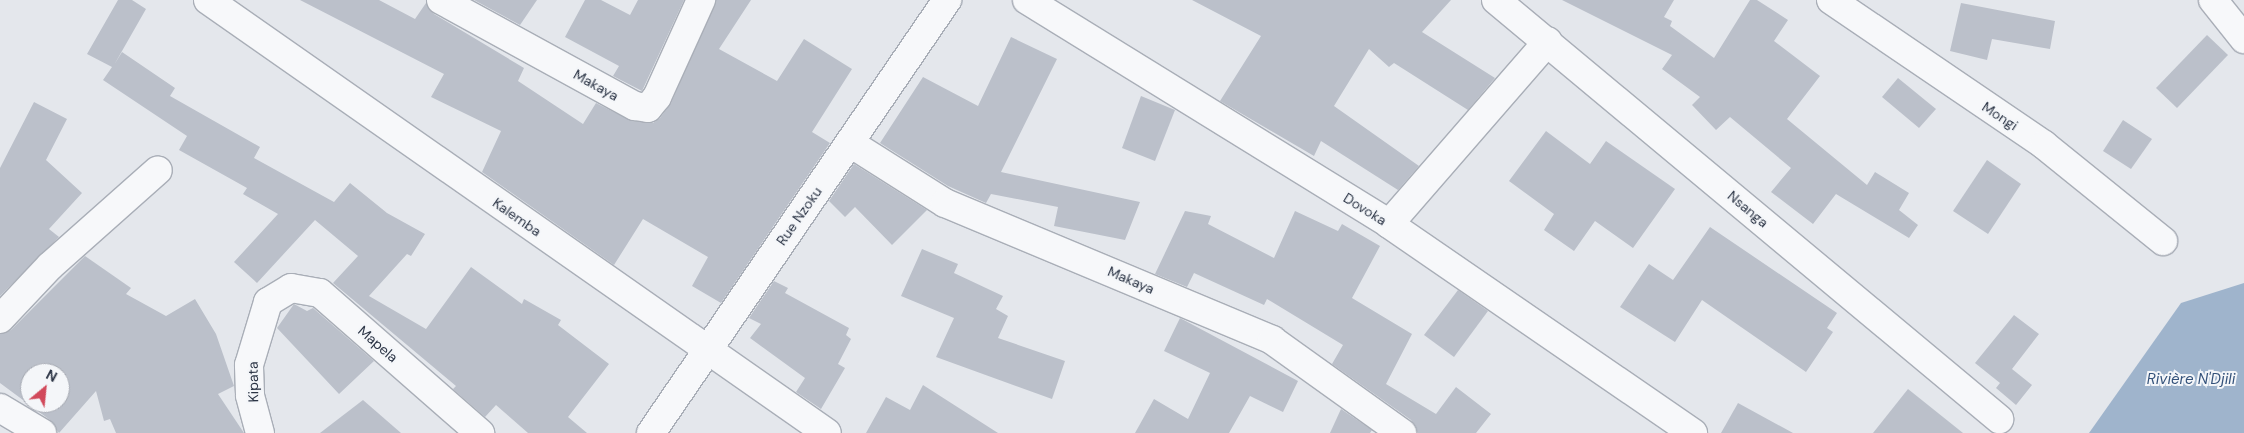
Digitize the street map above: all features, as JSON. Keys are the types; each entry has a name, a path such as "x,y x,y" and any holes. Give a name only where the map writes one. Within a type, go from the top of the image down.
{"street":[{"name":"Kalemba","path":"208,0 706,350 828,433"},
{"name":"Makaya","path":"441,0 634,106 648,108 657,97 701,0"},
{"name":"Rue Nzoku","path":"651,433 706,350 850,143 890,77 947,0"},
{"name":"Dovoka","path":"1027,0 1389,224 1693,433"},
{"name":"Nsanga","path":"1496,0 1548,40 1999,419"},
{"name":"Mongi","path":"1831,0 2044,145 2164,241"},
{"path":"2213,0 2244,39"},
{"path":"1389,224 1548,40"},
{"name":"Makaya","path":"850,143 945,203 1272,340 1402,433"},
{"path":"0,319 50,266 158,170"},
{"name":"Mapela","path":"268,302 291,288 320,294 480,433"},
{"name":"Kipata","path":"260,433 250,395 249,365 268,302"},
{"path":"0,408 42,433"}],"water":[{"name":"Rivière N'Djili","path":"2244,283 2244,433 2089,433 2181,303"}],"building":[{"path":"118,0 132,0 146,9 114,65 122,52 175,88 170,96 260,147 254,158 334,202 350,183 387,213 425,234 411,256 407,254 369,296 426,329 471,267 522,304 524,299 561,320 558,325 609,364 568,417 587,433 528,433 496,405 485,417 453,389 456,386 333,283 358,256 315,220 257,283 234,262 278,214 243,194 247,188 179,150 187,136 103,80 112,67 87,54"},
{"path":"300,0 379,0 415,19 426,3 434,14 524,68 518,81 583,124 596,103 632,121 653,123 660,118 671,103 716,0 751,0 719,49 777,81 804,39 852,69 812,132 830,143 721,303 692,286 708,257 643,219 614,265 482,172 501,131 431,97 444,74"},
{"path":"474,0 537,0 520,25"},
{"path":"585,0 601,0 630,15 638,0 684,0 642,91 613,76 619,66 565,37"},
{"path":"1192,0 1451,0 1422,32 1495,78 1468,110 1394,63 1389,67 1369,49 1334,106 1419,166 1398,190 1321,141 1314,156 1220,101 1261,36"},
{"path":"1562,0 1674,0 1664,17 1672,21 1670,26 1714,58 1750,0 1757,0 1788,20 1774,41 1820,76 1787,119 1867,185 1875,172 1909,193 1899,210 1918,225 1909,238 1836,194 1813,224 1771,192 1791,168 1730,117 1716,130 1692,105 1700,97 1662,69 1672,55"},
{"path":"1961,3 2055,21 2050,49 1992,39 1987,60 1950,51"},
{"path":"2207,35 2228,55 2177,108 2156,88"},
{"path":"1011,37 1057,59 1001,172 1140,202 1125,240 1054,226 1058,207 991,194 986,203 948,186 880,143 923,77 978,106"},
{"path":"1898,78 1936,109 1919,128 1882,97"},
{"path":"1141,96 1175,110 1155,161 1122,148"},
{"path":"34,102 67,119 46,160 82,193 49,229 59,237 0,296 0,168"},
{"path":"2123,120 2152,139 2131,169 2103,151"},
{"path":"1546,131 1590,164 1606,141 1675,189 1633,248 1595,221 1574,251 1544,230 1554,214 1509,181"},
{"path":"1987,160 2021,184 1988,234 1953,211"},
{"path":"854,164 927,210 892,245 855,207 845,217 829,201"},
{"path":"1185,211 1211,216 1208,224 1274,258 1295,211 1338,231 1342,224 1380,246 1352,298 1412,334 1386,384 1436,414 1456,387 1491,414 1476,433 1418,433 1411,420 1332,364 1343,345 1267,299 1264,305 1194,273 1187,287 1155,274"},
{"path":"1710,227 1837,313 1827,328 1833,332 1806,372 1702,300 1675,342 1620,307 1649,264 1673,280"},
{"path":"922,249 958,264 954,273 1003,296 996,309 1008,316 998,338 1065,361 1052,399 936,357 954,318 901,296"},
{"path":"85,256 131,288 126,294 166,316 195,299 216,334 234,386 218,394 244,433 116,433 110,419 104,421 96,391 59,433 50,420 41,413 70,413 70,363 20,363 20,398 0,383 0,334 11,330"},
{"path":"774,281 788,288 785,293 849,328 846,335 851,339 838,364 845,368 821,409 796,392 805,378 750,338 761,324 749,318"},
{"path":"1458,290 1488,311 1454,357 1424,335"},
{"path":"294,304 307,311 313,308 374,361 339,394 277,328"},
{"path":"2014,315 2039,334 2012,369 2032,385 2016,405 1996,388 2000,383 1975,363"},
{"path":"1180,318 1298,381 1283,412 1250,396 1229,433 1135,433 1154,399 1188,419 1210,373 1164,351"},
{"path":"923,385 998,433 866,433 886,397 910,410"},
{"path":"1908,389 1963,433 1873,433"},
{"path":"363,400 401,433 320,433"},
{"path":"1738,403 1793,433 1721,433"},
{"path":"1341,409 1372,430 1370,433 1330,433"}]}
